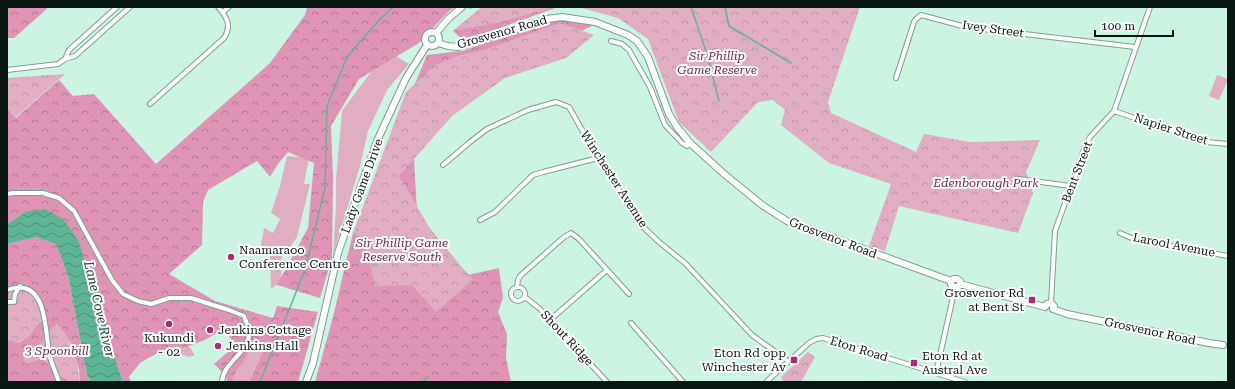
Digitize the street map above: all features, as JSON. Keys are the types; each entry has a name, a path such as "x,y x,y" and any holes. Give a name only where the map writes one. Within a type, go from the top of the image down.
{"street":[{"path":"65,59 70,50 117,7"},
{"path":"7,70 58,64 65,59 75,56 130,7"},
{"path":"150,104 228,33 228,20 218,7"},
{"path":"223,12 229,7"},
{"path":"436,33 449,18 462,7"},
{"name":"Bent Street","path":"1050,307 1055,231 1070,186 1084,147 1090,137 1114,111 1150,7"},
{"name":"Ivey Street","path":"896,78 914,22 921,15 966,27 1135,47"},
{"name":"Grosvenor Road","path":"438,43 458,47 547,19 562,17 583,19 607,26 628,35 637,41 643,48 673,121 690,142 723,173 762,205 787,221 951,281 954,278 958,279 960,281 958,286 1050,307 1067,314 1202,342 1226,345"},
{"path":"431,32 436,33 439,36 438,43 434,46 427,45 425,36 431,32"},
{"name":"Grosvenor Road","path":"611,41 626,46 634,57 650,87 665,125 682,143 687,146 690,142"},
{"name":"Lady Game Drive","path":"306,382 314,358 338,253 377,141 406,78 427,45"},
{"name":"Winchester Avenue","path":"444,165 487,129 528,110 556,102 569,107 598,158 641,225 685,263 752,335 788,362"},
{"name":"Napier Street","path":"1114,111 1206,142 1228,144"},
{"path":"480,220 495,212 534,175 598,158"},
{"path":"1019,179 1070,186"},
{"path":"7,194 43,193 59,198 74,211 112,280 123,294 138,302 151,304 169,298 191,298 244,316 249,333 248,342 222,375 222,382"},
{"name":"Larool Avenue","path":"1120,233 1136,240 1228,256"},
{"path":"517,287 523,290 525,294 525,297 518,301 512,298 512,291 517,287 520,276 569,234 574,234 629,294"},
{"path":"550,320 607,270"},
{"path":"7,290 20,286 30,290 39,301 45,318 49,354 59,382"},
{"path":"7,302 14,302 15,294 20,286"},
{"path":"936,373 958,286"},
{"name":"Shout Ridge","path":"525,297 540,309 607,382"},
{"path":"631,323 684,382"},
{"name":"Eton Road","path":"766,382 813,340 823,338 965,382"},
{"path":"771,378 774,382"}],"green space":[{"path":"7,7 49,7 14,38 7,38"},
{"path":"307,7 455,7 449,11 419,43 359,79 331,126 333,178 332,258 320,298 277,285 308,228 314,163 288,152 270,177 257,161 208,190 203,202 202,245 169,274 215,301 273,318 277,306 318,312 298,382 249,382 264,348 255,337 243,363 237,370 231,382 227,382 226,376 214,364 236,345 223,329 205,340 181,349 162,350 140,363 129,377 131,382 123,382 110,344 100,296 88,270 25,212 7,224 7,107 16,118 59,80 73,96 94,94 156,164 270,63 305,15"},
{"path":"482,7 558,7 464,41 453,31"},
{"path":"482,7 556,7 501,22 453,31"},
{"name":"Sir Phillip Game Reserve","path":"578,7 860,7 828,102 831,113 916,152 924,134 970,142 1040,140 1026,172 1033,193 1018,233 899,206 885,251 869,246 891,184 829,163 781,125 785,110 773,100 758,102 711,152 679,122 648,39 618,18"},
{"path":"555,19 596,24 463,88 414,157 417,213 468,275 499,268 503,298 498,312 507,334 506,358 511,382 315,382 333,317 353,233 427,55 462,51"},
{"name":"Sir Phillip Game Reserve South","path":"560,23 594,35 566,58 505,78 452,116 399,176 438,242 473,279 436,312 412,285 375,286 364,239 353,233 406,92 435,65 457,56 487,49"},
{"path":"396,56 409,64 387,90 368,131 360,166 333,255 336,179 342,111 374,68"},
{"path":"65,74 16,117 7,107 7,78"},
{"path":"1217,75 1228,79 1219,100 1209,96"},
{"path":"287,156 309,158 304,184 310,184 297,237 290,247 282,249 281,281 271,289 269,251 260,251 264,228 273,233 280,219 271,213 280,186"},
{"path":"36,237 56,244 68,275 87,375 91,382 80,382 79,370 70,341 43,343 33,347 25,364 41,358 58,374 71,382 7,382 7,339 19,343 30,335 36,325 42,320 26,286 7,293 7,244"},
{"path":"26,286 39,301 43,320 36,325 30,335 18,343 7,339 7,293"},
{"name":"3 Spoonbill","path":"57,324 70,342 78,367 80,382 71,382 58,374 41,358 25,364 23,355 33,347 43,343 44,336"},
{"path":"255,337 264,348 249,381 231,382 237,370 243,363"},
{"path":"173,346 190,347 194,355 189,357 170,351"},
{"path":"808,352 815,357 801,382 784,382 781,377"}],"water":[{"name":"Lane Cove River","path":"45,209 64,220 78,240 88,270 100,296 110,344 123,382 91,382 87,375 68,275 56,244 36,237 7,244 7,224 25,212"}],"waterway":[{"path":"260,382 305,270 325,188 327,106 347,57 379,20 393,7"},
{"path":"691,7 707,54 719,101"},
{"path":"725,7 729,26 791,63"},
{"path":"422,382 428,376"}],"place":[{"name":"Naamaraoo Conference Centre","path":"231,257"},
{"name":"Grosvenor Rd at Bent St","path":"1032,300"},
{"name":"Kukundi - 02","path":"169,324"},
{"name":"Jenkins Cottage","path":"210,330"},
{"name":"Jenkins Hall","path":"218,346"},
{"name":"Eton Rd opp Winchester Av","path":"794,360"},
{"name":"Eton Rd at Austral Ave","path":"914,363"}],"park label":[{"name":"Edenborough Park","path":"986,183"}]}
